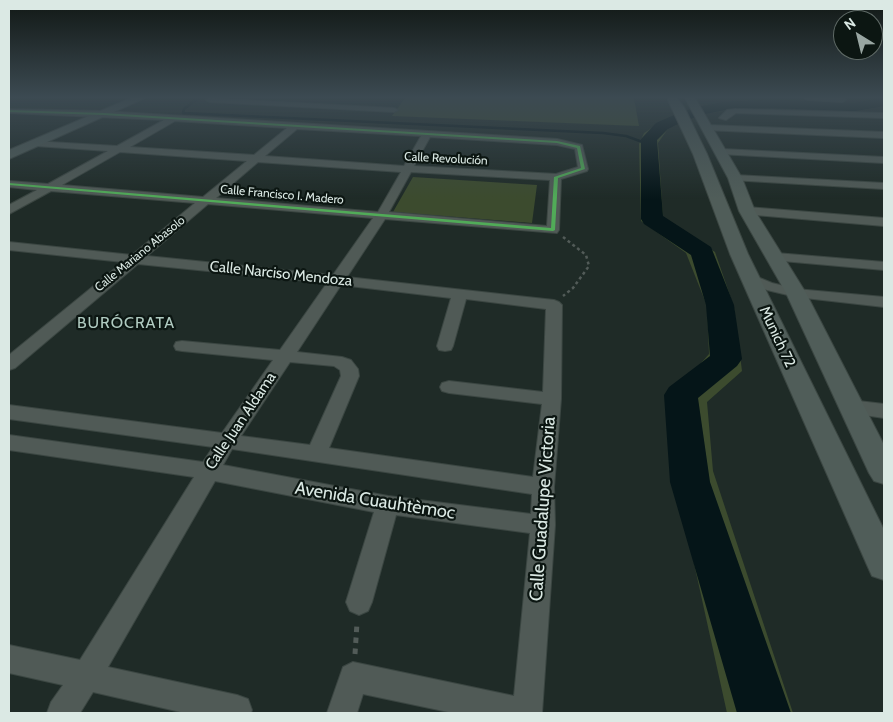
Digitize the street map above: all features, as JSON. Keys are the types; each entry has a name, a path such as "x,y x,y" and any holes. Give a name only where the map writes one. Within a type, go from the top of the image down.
{"main road":[{"path":"9,146 43,132"},
{"path":"9,155 63,132"},
{"name":"Munich 72","path":"697,132 700,154 750,278 884,564"},
{"name":"Munich 72","path":"707,132 722,152 735,178 747,211 796,293 850,407 884,473"}],"street":[{"path":"9,210 149,132"},
{"name":"Calle Mariano Abasolo","path":"9,364 288,132"},
{"path":"389,132 557,142 579,147 583,169 556,177 552,230"},
{"path":"851,132 884,135"},
{"name":"Calle Juan Aldama","path":"62,713 86,677 208,471 384,211 427,134"},
{"name":"Calle Revolución","path":"36,143 407,169 556,177"},
{"path":"722,152 884,160"},
{"name":"Calle Francisco I. Madero","path":"9,176 384,211 552,230"},
{"path":"735,178 884,186"},
{"name":"Calle Francisco I. Madero","path":"9,184 48,188 212,196"},
{"path":"747,211 884,222"},
{"name":"Calle Narciso Mendoza","path":"9,246 135,258 554,305"},
{"path":"776,258 884,266"},
{"path":"750,278 767,286 796,293 884,302"},
{"path":"446,346 460,294"},
{"name":"Calle Guadalupe Victoria","path":"527,713 543,526 543,487 552,399 554,305"},
{"path":"182,346 336,361 345,364 349,369 350,376 316,454"},
{"path":"449,387 552,399"},
{"path":"850,407 884,410"},
{"path":"9,412 227,441 543,487"},
{"name":"Avenida Cuauhtèmoc","path":"9,442 208,471 388,505 543,526"},
{"path":"359,602 388,505"},
{"path":"9,659 237,710"},
{"path":"342,712 353,677 522,713"}],"path":[{"path":"552,230 578,247 586,255 589,266 574,288 554,305"},
{"path":"353,677 359,602"}],"green space":[{"path":"666,132 658,143 663,217 715,252 734,307 742,371 707,402 713,471 793,713 727,713 682,509 690,482 665,404 709,354 707,306 686,253 641,221 639,144 644,133"},
{"path":"413,177 537,185 532,223 393,212"}],"waterway":[{"path":"576,132 626,136 648,144"},
{"path":"656,132 649,139 652,219 702,252 720,305 726,359 681,395 690,482 764,713"}],"cycle path":[{"path":"9,184 553,230 556,177 583,169 579,147 557,142 390,132"}],"district":[{"name":"BURÓCRATA","path":"126,323"}]}
